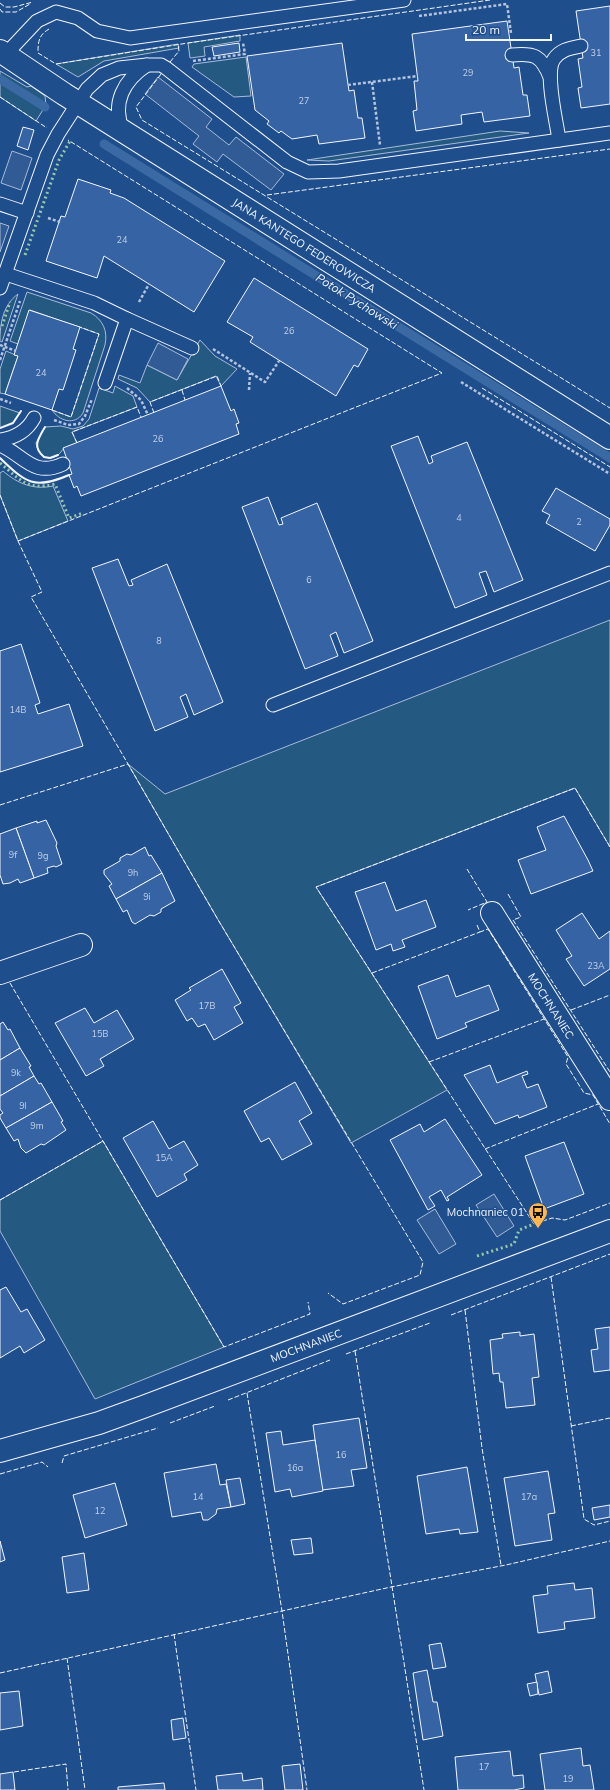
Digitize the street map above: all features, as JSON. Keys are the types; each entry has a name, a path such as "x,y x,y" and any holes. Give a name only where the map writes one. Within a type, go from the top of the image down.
{"street":[{"name":"JANA KANTEGO FEDEROWICZA","path":"2,53 77,102 610,438"},
{"name":"MOCHNANIEC","path":"492,913 610,1099"},
{"path":"0,973 81,945"},
{"name":"MOCHNANIEC","path":"0,1451 129,1412 610,1231"}],"lane":[{"path":"2,53 37,21 56,12 78,18 97,31 130,38 404,0"},
{"path":"559,140 551,78 552,64 554,58 567,49 581,46"},
{"path":"512,55 528,54 536,57 544,63 551,78"},
{"path":"123,131 118,108 122,90 129,79 147,64"},
{"path":"0,288 47,155 77,102 94,80 110,70 147,64 166,68 287,162 308,172 339,171 610,133"},
{"path":"0,204 27,213"},
{"path":"6,274 94,303 192,348"},
{"path":"106,381 127,319"},
{"path":"0,440 11,438 24,431 29,427 34,418"},
{"path":"0,445 29,464 40,468 51,469 63,464"},
{"path":"273,705 610,573"}],"path":[{"path":"348,85 418,76"},
{"path":"372,82 381,146 373,147"},
{"path":"48,218 60,222"},
{"path":"137,306 149,284"},
{"path":"0,345 16,351"},
{"path":"249,390 250,373"},
{"path":"51,419 68,425 79,424 85,416 95,389 106,381 134,392 144,404 148,415"},
{"path":"460,382 610,474"},
{"path":"0,399 11,403"}],"shaded area":[{"path":"240,35 240,41 204,47 205,56 190,58 188,43"},
{"path":"178,44 179,48 104,61 78,77 56,64"},
{"path":"246,57 251,96 234,97 192,67 194,64"},
{"path":"0,71 27,87 31,86 45,96 46,105 36,121 0,97"},
{"path":"158,77 212,119 206,127 229,145 236,137 284,174 271,190 223,154 217,162 193,144 199,136 145,94"},
{"path":"500,131 529,133 329,161 307,160"},
{"path":"12,151 32,158 21,190 1,183"},
{"path":"0,223 9,226 0,252"},
{"path":"27,292 91,313 99,319 104,326 106,335 105,345 83,413 76,420 72,421 63,419 52,410 71,417 99,334 30,310 18,344 10,341"},
{"path":"18,294 2,342 0,341 0,334 3,315 9,303"},
{"path":"200,340 215,356 237,369 221,386 216,376 150,402 137,388 118,379 119,375 140,383 147,365 177,380"},
{"path":"158,343 188,359 177,380 147,365"},
{"path":"6,351 18,356 5,394 0,393 0,369"},
{"path":"115,386 133,396 137,407 72,432 77,443 64,449 54,457 47,458 41,454 36,443 45,427 61,426 73,429 83,426 89,419 99,388 113,393"},
{"path":"0,406 20,413 13,423 0,428"},
{"path":"3,471 20,483 26,485 39,487 53,486 68,521 18,541 0,495 0,473"},
{"path":"610,620 610,847 575,788 316,887 447,1090 351,1143 217,918 128,764 165,794"},
{"path":"103,1141 224,1347 95,1399 0,1231 0,1200"},
{"path":"494,1194 514,1226 497,1237 476,1205"},
{"path":"435,1209 456,1244 439,1254 417,1220"}],"building":[{"path":"610,6 610,104 581,108 578,88 582,87 578,59 583,58 576,11"},
{"path":"507,21 514,68 519,67 523,95 527,95 530,116 484,122 482,112 461,115 462,124 416,131 413,111 417,110 414,81 418,81 412,34"},
{"path":"239,43 240,52 214,56 212,47"},
{"path":"342,43 349,91 354,90 358,118 362,118 365,138 319,144 317,135 292,139 281,131 279,133 267,124 269,121 255,110 247,56"},
{"path":"23,127 34,130 28,150 17,146"},
{"path":"78,179 111,190 110,193 124,198 225,261 194,312 104,256 97,278 46,261 61,216 65,217"},
{"path":"254,278 368,349 358,367 354,365 336,396 250,342 253,337 227,322"},
{"path":"29,310 80,327 73,349 76,350 63,390 59,389 52,410 5,394 18,356 14,355"},
{"path":"221,386 231,411 234,409 239,423 236,424 239,434 81,496 77,486 74,488 69,475 72,474 63,448"},
{"path":"418,436 429,464 433,462 431,456 467,442 523,580 494,592 486,571 479,573 487,595 455,608 391,446"},
{"path":"556,488 610,519 610,525 595,551 546,523 550,515 542,511"},
{"path":"268,497 279,525 283,524 281,518 317,503 373,641 344,653 336,632 330,635 338,656 305,669 242,507"},
{"path":"118,559 129,586 133,585 131,580 167,564 223,702 194,715 186,694 180,697 188,717 155,731 92,568"},
{"path":"21,644 40,703 35,705 38,714 69,704 83,746 0,772 0,651"},
{"path":"564,816 593,871 531,894 518,860 546,850 537,827"},
{"path":"46,820 57,843 56,846 62,864 56,867 54,866 47,868 48,873 34,878 16,828 37,821 37,823"},
{"path":"16,828 34,878 20,883 18,879 10,883 3,884 0,875 0,834"},
{"path":"145,847 149,856 151,855 162,873 116,899 109,886 112,884 104,874 104,870 120,861 120,858 127,854 131,855"},
{"path":"162,873 175,901 161,909 161,912 154,916 150,915 135,924 132,922 127,910 123,912 116,899"},
{"path":"385,882 396,911 426,900 436,927 402,940 405,947 393,951 391,944 376,950 355,892"},
{"path":"582,913 599,939 610,931 610,969 584,986 566,959 572,956 556,930"},
{"path":"222,969 241,1003 234,1007 243,1023 214,1040 205,1024 198,1027 192,1018 187,1021 175,1000 191,990 189,988"},
{"path":"448,975 456,997 489,985 499,1010 465,1023 467,1027 437,1039 418,986"},
{"path":"85,1008 94,1023 117,1010 134,1039 100,1059 104,1066 86,1076 55,1023"},
{"path":"3,1022 8,1030 10,1029 20,1048 0,1060 0,1024"},
{"path":"20,1048 31,1066 29,1067 34,1076 0,1096 0,1060"},
{"path":"490,1065 497,1083 527,1071 528,1074 522,1076 527,1088 538,1084 547,1107 519,1118 518,1115 495,1124 464,1075"},
{"path":"34,1076 39,1084 41,1083 52,1102 6,1128 0,1118 0,1115 3,1113 0,1109 0,1096"},
{"path":"295,1082 312,1113 299,1121 312,1144 282,1160 269,1138 261,1142 244,1111"},
{"path":"52,1102 63,1121 61,1122 66,1130 44,1145 41,1144 26,1153 21,1148 18,1139 14,1141 6,1128"},
{"path":"445,1119 482,1175 447,1197 449,1200 447,1201 441,1190 429,1197 435,1206 428,1210 390,1140 420,1124 424,1132"},
{"path":"153,1121 169,1149 184,1141 198,1165 184,1174 187,1180 157,1197 123,1138"},
{"path":"564,1142 584,1194 544,1209 525,1156"},
{"path":"6,1287 21,1312 27,1309 45,1340 24,1353 20,1346 0,1358 0,1290"},
{"path":"610,1327 610,1370 594,1372 591,1350 598,1349 595,1329"},
{"path":"520,1332 520,1336 534,1334 539,1377 532,1378 535,1405 506,1408 503,1382 500,1382 499,1373 493,1374 490,1340 503,1338 502,1334"},
{"path":"359,1418 367,1468 351,1470 354,1486 322,1490 313,1425"},
{"path":"281,1431 283,1445 315,1440 323,1491 292,1497 290,1489 275,1492 266,1433"},
{"path":"216,1464 220,1485 226,1484 231,1507 217,1509 216,1514 208,1520 203,1520 201,1512 172,1517 164,1473"},
{"path":"467,1467 478,1532 460,1534 459,1529 426,1534 417,1476"},
{"path":"548,1471 555,1513 548,1514 552,1540 515,1546 504,1478"},
{"path":"240,1478 245,1504 231,1507 226,1480"},
{"path":"115,1483 127,1525 85,1538 73,1495"},
{"path":"610,1505 610,1517 594,1520 592,1508"},
{"path":"311,1538 313,1553 294,1555 291,1540"},
{"path":"0,1541 5,1560 0,1562"},
{"path":"84,1553 89,1590 67,1593 62,1557"},
{"path":"574,1583 575,1590 592,1588 595,1618 564,1622 565,1629 538,1633 533,1596 548,1594 547,1586"},
{"path":"441,1643 446,1667 433,1669 429,1645"},
{"path":"427,1670 433,1702 437,1702 443,1736 423,1740 413,1673"},
{"path":"548,1671 552,1692 539,1695 535,1674"},
{"path":"537,1682 538,1694 530,1696 527,1684"},
{"path":"19,1691 23,1726 0,1730 0,1693"},
{"path":"183,1718 186,1738 173,1740 171,1720"},
{"path":"581,1748 583,1766 590,1765 594,1790 545,1790 540,1754"},
{"path":"510,1751 513,1776 523,1775 524,1788 514,1790 458,1790 455,1757"},
{"path":"300,1764 303,1790 285,1790 282,1766"},
{"path":"13,1772 15,1790 0,1790 0,1774"},
{"path":"242,1773 243,1781 262,1778 263,1790 218,1790 216,1776"},
{"path":"164,1783 165,1790 118,1790 118,1787"}],"waterway":[{"name":"Potok Pychowski","path":"0,79 45,107"},
{"name":"Potok Pychowski","path":"104,144 610,458"}],"hedge":[{"path":"25,255 59,160 70,141"},
{"path":"2,326 10,302"},
{"path":"0,463 19,479 30,485 45,486 55,484 69,518 83,513"},
{"path":"477,1256 514,1244 519,1230 534,1224"}],"fence":[{"path":"49,29 40,39 38,53 56,64 188,43 490,0"},
{"path":"0,3 5,7 14,7 33,2"},
{"path":"0,9 2,12 16,12 30,4"},
{"path":"170,62 179,51 178,44"},
{"path":"161,74 136,107 142,120 610,408"},
{"path":"0,97 47,128"},
{"path":"0,495 18,541 442,373 68,140"},
{"path":"267,195 610,149"},
{"path":"52,410 71,417 99,334 80,327"},
{"path":"154,413 150,402 217,376 221,386"},
{"path":"482,388 610,467"},
{"path":"182,390 185,400"},
{"path":"77,443 72,432 137,407 141,417"},
{"path":"18,541 42,592 31,597 128,764"},
{"path":"0,805 128,764 217,918 423,1262 420,1275 343,1304 328,1293"},
{"path":"610,847 575,788 316,887 534,1224 552,1218 565,1220 610,1203"},
{"path":"467,869 487,902 468,910"},
{"path":"508,894 521,917 513,920 610,1072"},
{"path":"477,925 480,932 488,929 568,1057 566,1064 584,1093 593,1095 610,1124"},
{"path":"372,973 480,932"},
{"path":"10,983 224,1347 310,1314 308,1302"},
{"path":"571,1010 610,995"},
{"path":"429,1062 544,1019"},
{"path":"485,1149 598,1104"},
{"path":"0,1200 103,1141"},
{"path":"451,1315 610,1254"},
{"path":"551,1277 584,1519 594,1525 610,1521"},
{"path":"465,1310 482,1448 501,1565"},
{"path":"346,1354 430,1323"},
{"path":"355,1351 424,1790"},
{"path":"228,1400 330,1360"},
{"path":"247,1393 282,1611 307,1790"},
{"path":"170,1423 215,1406"},
{"path":"571,1426 610,1418"},
{"path":"62,1463 64,1456 158,1428"},
{"path":"0,1474 42,1462 48,1467"},
{"path":"0,1673 391,1587 506,1565 610,1541"},
{"path":"174,1634 196,1790"},
{"path":"67,1658 85,1790"},
{"path":"14,1772 66,1764 68,1790"}],"wall":[{"path":"0,428 13,423 21,411"},
{"path":"45,427 38,439 38,450 44,457 50,458 58,455"},
{"path":"0,458 17,473 31,482 47,482 69,475"}],"place":[{"name":"Mochnaniec 01","path":"538,1229"}]}
